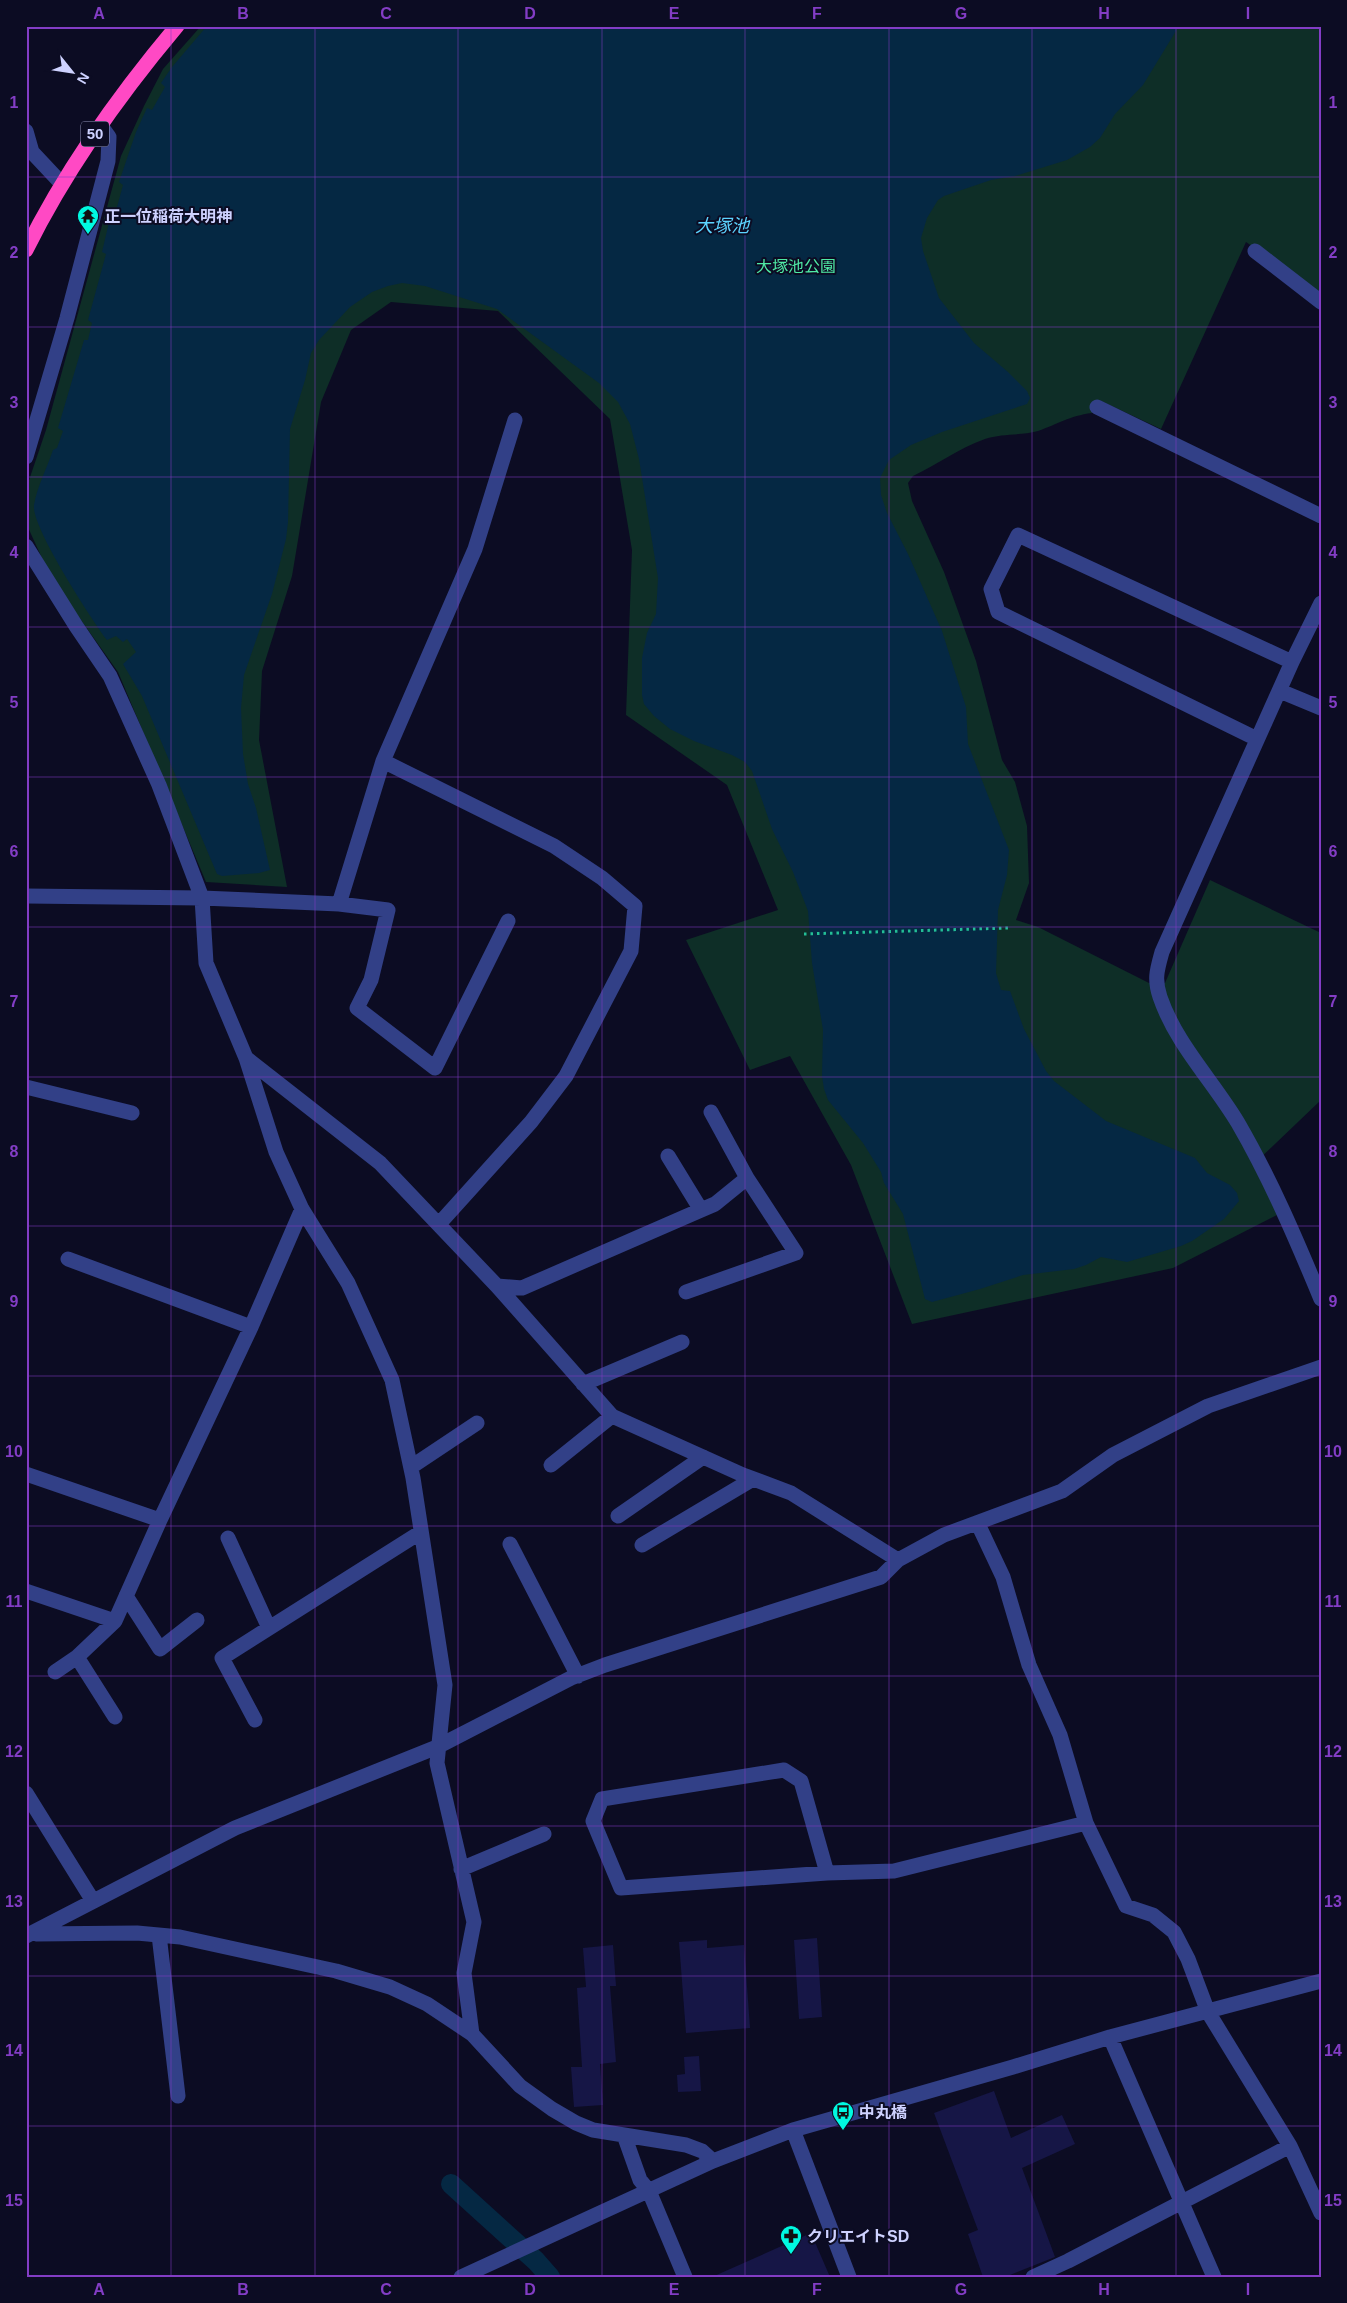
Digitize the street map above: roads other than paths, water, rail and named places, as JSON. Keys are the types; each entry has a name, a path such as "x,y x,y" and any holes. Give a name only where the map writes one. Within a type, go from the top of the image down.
{"highway":[{"name":"50","path":"26,250 62,184 100,126 176,26"}],"street":[{"path":"26,457 67,318 108,161 109,137 100,126"},
{"path":"26,131 32,152 62,184"},
{"path":"1255,251 1321,302"},
{"path":"1097,407 1321,516"},
{"path":"339,904 383,761 475,549 515,420"},
{"path":"1258,739 998,612 991,589 1018,535 1292,662"},
{"path":"26,546 110,676 159,785 202,898 206,962 246,1058 276,1152 302,1209 348,1283 392,1380 411,1467 445,1685 437,1746 437,1763 474,1922 464,1973 472,2034"},
{"path":"1319,612 1292,662 1162,952 1155,975 1160,997 1177,1034 1206,1074 1252,1148 1284,1210 1321,1299"},
{"path":"1280,691 1321,708"},
{"path":"383,761 554,846 602,878 635,906 631,951 566,1076 531,1122 440,1224"},
{"path":"26,896 202,898 339,904 388,910 371,980 357,1008 435,1068 508,921"},
{"path":"246,1058 380,1163 497,1286 612,1416 753,1479 791,1493 898,1560"},
{"path":"26,1087 132,1114"},
{"path":"686,1292 796,1253 747,1178 711,1112"},
{"path":"668,1156 701,1210"},
{"path":"497,1286 522,1288 715,1204 747,1178"},
{"path":"55,1672 77,1657 115,1621 160,1520 251,1327 302,1209"},
{"path":"68,1259 251,1327"},
{"path":"583,1384 682,1342"},
{"path":"29,1935 235,1828 437,1746 578,1676 881,1577 898,1560 944,1535 978,1524 1062,1491 1113,1455 1208,1406 1321,1367"},
{"path":"551,1465 612,1416"},
{"path":"411,1467 477,1423"},
{"path":"618,1516 703,1457"},
{"path":"26,1474 160,1520"},
{"path":"642,1545 753,1479"},
{"path":"978,1524 1003,1577 1029,1665 1060,1735 1086,1823 1126,1906 1153,1915 1174,1932 1188,1959 1208,2012 1290,2146 1321,2213"},
{"path":"255,1720 222,1658 421,1532"},
{"path":"228,1538 269,1628"},
{"path":"510,1544 578,1676"},
{"path":"26,1591 115,1621"},
{"path":"126,1596 160,1649 197,1620"},
{"path":"77,1657 115,1717"},
{"path":"827,1873 801,1782 784,1770 602,1799 593,1820 621,1888 827,1873 894,1871 1086,1823"},
{"path":"26,1794 94,1901"},
{"path":"461,1869 544,1834"},
{"path":"29,1935 137,1933 180,1938 336,1971 390,1987 427,2004 472,2034 520,2086 552,2109 592,2130 686,2144 702,2151 713,2161"},
{"path":"159,1935 178,2096"},
{"path":"460,2277 713,2161 793,2130 1110,2037 1321,1981"},
{"path":"1110,2037 1214,2277"},
{"path":"793,2130 849,2277"},
{"path":"624,2134 640,2180 648,2191 684,2277"},
{"path":"1033,2277 1068,2262 1290,2146"}],"water":[{"name":"大塚池","path":"207,26 1179,26 1143,85 1115,114 1100,138 1090,147 1067,160 1015,176 991,180 944,196 938,200 927,218 921,238 923,251 939,298 974,343 1008,372 1027,391 1030,398 1027,404 942,432 911,445 889,460 880,478 881,495 887,513 908,554 942,631 966,707 968,744 1009,850 1007,875 998,910 996,973 1001,990 1010,991 1024,1029 1046,1071 1054,1081 1106,1121 1195,1158 1207,1173 1230,1185 1237,1193 1239,1201 1224,1219 1192,1241 1181,1246 1127,1262 1101,1257 1074,1269 1023,1275 932,1302 925,1299 903,1214 863,1143 828,1100 824,1089 822,1076 823,1030 812,963 808,911 793,872 772,829 752,771 745,762 732,755 694,741 670,729 654,716 644,704 642,695 642,658 647,633 656,614 658,578 639,459 630,424 618,402 599,383 497,309 425,286 402,283 388,286 372,292 350,307 319,340 311,353 290,429 286,539 272,594 244,675 241,708 243,754 248,784 256,808 270,870 259,873 222,876 217,874 142,696 123,664 136,652 127,639 123,642 116,636 107,640 99,629 64,573 42,533 34,505 53,450 57,448 63,431 58,428 84,340 88,340 92,323 88,320 106,254 102,252 110,218 114,218 123,185 119,182 136,132 147,108 152,110 165,87 161,83"}],"waterway":[{"path":"451,2184 536,2261 550,2277"}],"place":[{"name":"正一位稲荷大明神","path":"88,235"},
{"name":"中丸橋","path":"843,2131"},
{"name":"クリエイトSD","path":"791,2255"}],"park label":[{"name":"大塚池公園","path":"796,266"}]}
